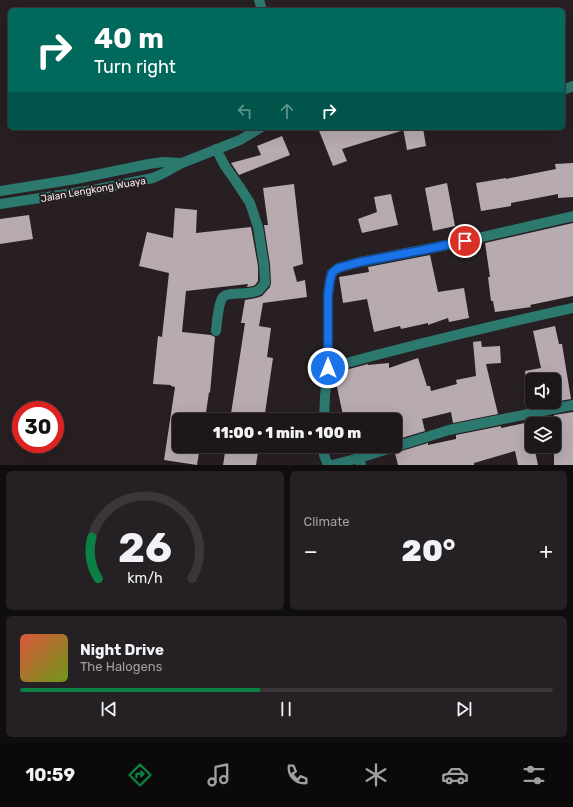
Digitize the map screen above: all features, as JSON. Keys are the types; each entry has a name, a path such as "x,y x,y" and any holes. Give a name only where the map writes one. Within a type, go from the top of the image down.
{"street":[{"name":"Jalan Lengkong Wuaya","path":"0,204 93,190 153,178 182,163 240,140 257,130"},
{"path":"216,149 225,166 240,186 250,203 258,227 265,283 259,289 249,294 228,294 222,298 216,331"},
{"name":"Jalan Lengkong Wuaya","path":"0,190 76,179 149,164 164,162 182,163"},
{"path":"324,413 328,368 328,296 332,273 338,268 573,216"},
{"path":"328,368 472,331 573,308"},
{"path":"332,465 360,461 449,430 573,405"},
{"path":"324,453 328,465"}],"building":[{"path":"319,130 401,130 342,149 347,161 333,166"},
{"path":"403,130 423,130 426,146 407,150"},
{"path":"282,136 290,155 239,175 231,163 261,155 257,146"},
{"path":"573,163 573,197 558,198 558,194 511,203 511,206 481,211 476,183 506,179 556,169 555,164"},
{"path":"447,183 455,226 433,231 425,188"},
{"path":"294,184 303,264 293,267 297,282 305,280 307,297 263,303 259,326 271,328 267,357 273,358 265,413 231,413 245,323 241,323 245,300 262,296 270,287 271,283 270,264 264,225 268,225 263,188"},
{"path":"391,194 398,225 362,233 358,219 377,212 374,197"},
{"path":"175,208 197,210 196,233 251,227 258,266 258,281 253,286 247,287 248,284 186,291 182,332 211,335 215,337 210,393 209,392 206,413 172,413 172,453 199,453 197,465 164,460 175,387 171,385 153,384 158,336 162,337 169,273 139,266 147,232 173,238"},
{"path":"29,215 33,239 0,244 0,219"},
{"path":"573,223 573,296 530,305 531,307 495,312 493,301 491,301 488,277 490,277 485,243"},
{"path":"430,255 438,292 464,288 469,318 449,322 448,318 428,325 428,323 401,329 400,326 374,332 367,299 343,303 339,277 369,272 368,267"},
{"path":"555,326 559,344 562,344 571,399 561,401 561,373 525,373 525,371 541,368 533,331"},
{"path":"481,341 482,347 500,346 501,363 486,364 498,414 453,423 451,412 422,419 425,431 402,438 402,413 343,413 334,373 368,364 389,363 389,368 418,358 427,386 430,386 431,391 457,384 456,380 476,376 473,342"},
{"path":"573,412 573,465 554,465 554,453 561,453 561,417 554,417 554,415"},
{"path":"525,423 525,453 535,453 538,465 518,465 515,451 474,463 474,465 398,465 395,453 402,453 402,451 428,443 428,445 456,439 456,435 501,426 501,428"},
{"path":"225,453 258,453 256,465 223,465"}],"route":[{"path":"328,368 328,296 332,273 338,268 360,262 465,241"}]}
